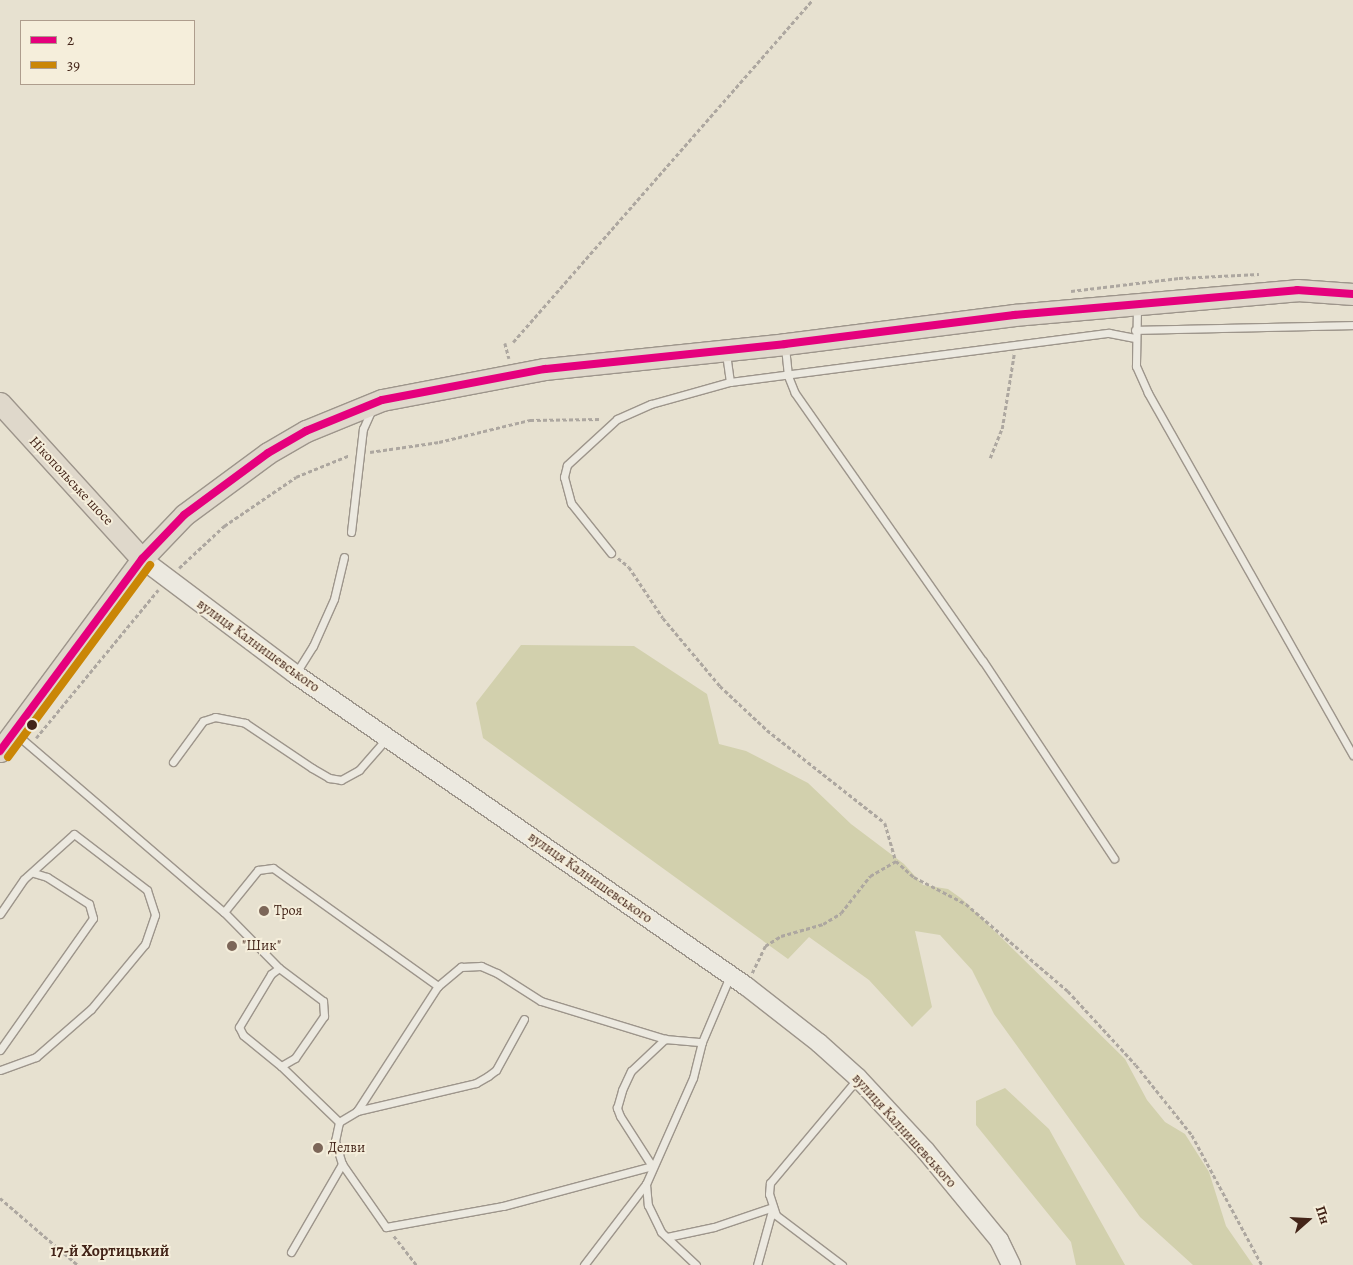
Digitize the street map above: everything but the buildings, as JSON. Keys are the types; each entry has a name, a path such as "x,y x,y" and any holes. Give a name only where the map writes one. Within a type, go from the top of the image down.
{"main road":[{"path":"0,751 142,559 184,516 268,453 306,431 382,400 545,369 785,344 1138,302 1297,290 1353,294"},
{"name":"Нікопольське шосе","path":"0,404 142,559"}],"street":[{"name":"вулиця Калнишевського","path":"142,559 166,580 295,674 746,986 858,1078 925,1150 999,1240 1012,1265"}],"lane":[{"path":"1138,302 1134,334 1136,366 1148,394 1353,755"},
{"path":"611,553 572,503 564,477 567,465 617,419 651,404 730,382 1109,333 1134,334 1353,325"},
{"path":"785,344 788,376 803,406 982,660 1114,858"},
{"path":"726,350 730,382"},
{"path":"351,532 363,429 370,412 382,400"},
{"path":"295,674 313,646 334,599 344,557"},
{"path":"173,762 203,721 215,717 245,723 312,768 329,778 341,780 359,770 387,738"},
{"path":"14,732 224,912 279,968 323,1001 325,1007 324,1016 292,1062 281,1066"},
{"path":"0,914 24,879 34,874 74,834 147,890 153,902 154,926 131,964 65,1034 36,1057 0,1070"},
{"path":"224,912 258,870 273,868 438,986"},
{"path":"0,1050 93,918 89,904 48,877 34,874"},
{"path":"357,1112 438,986 461,967 481,966 497,973 541,1001 665,1039 702,1042"},
{"path":"279,968 271,974 239,1027 243,1035 281,1066 339,1122"},
{"path":"584,1265 646,1184 652,1166 693,1078 702,1042 730,976"},
{"path":"524,1019 496,1070 476,1083 357,1112 339,1122 335,1141 342,1164 386,1227 503,1206 652,1166"},
{"path":"652,1166 617,1108 631,1071 665,1039"},
{"path":"757,1265 773,1207 770,1183 858,1078"},
{"path":"291,1252 342,1164"},
{"path":"646,1184 648,1205 667,1238 696,1265"},
{"path":"667,1238 714,1227 773,1207"},
{"path":"773,1207 781,1221 842,1265"}],"path":[{"path":"513,342 812,0"},
{"path":"990,458 1002,429 1016,345"},
{"path":"30,745 166,580 224,526 296,477 360,451 373,452 439,442 530,420 617,419"},
{"path":"611,553 629,567 663,618 720,686 767,730 885,823 896,861 914,877 966,904 1061,985 1136,1065 1192,1136 1262,1265"},
{"path":"746,986 765,946 781,936 823,924 841,913 870,876 896,861"},
{"path":"0,1198 78,1265"},
{"path":"386,1227 417,1265"}],"shaded area":[{"path":"521,645 634,646 707,694 719,744 746,751 808,783 851,824 904,864 923,885 948,889 962,899 1125,1059 1147,1100 1165,1122 1185,1134 1209,1172 1226,1226 1253,1265 1193,1265 1140,1217 994,1014 972,970 940,935 915,931 932,1007 912,1027 869,980 809,937 788,959 483,738 476,703"},
{"path":"1005,1088 1049,1129 1125,1265 1076,1265 1071,1242 976,1125 976,1101"}],"transit line":[{"name":"2","path":"0,751 142,559 184,515 268,453 306,431 382,400 545,369 785,344 1014,315 1297,290 1353,294"},
{"name":"39","path":"8,757 150,565"}],"place":[{"name":"Троя","path":"264,911"},
{"name":"\"Шик\"","path":"232,946"},
{"name":"Делви","path":"318,1148"}],"district":[{"name":"17-й Хортицький","path":"110,1251"}]}
